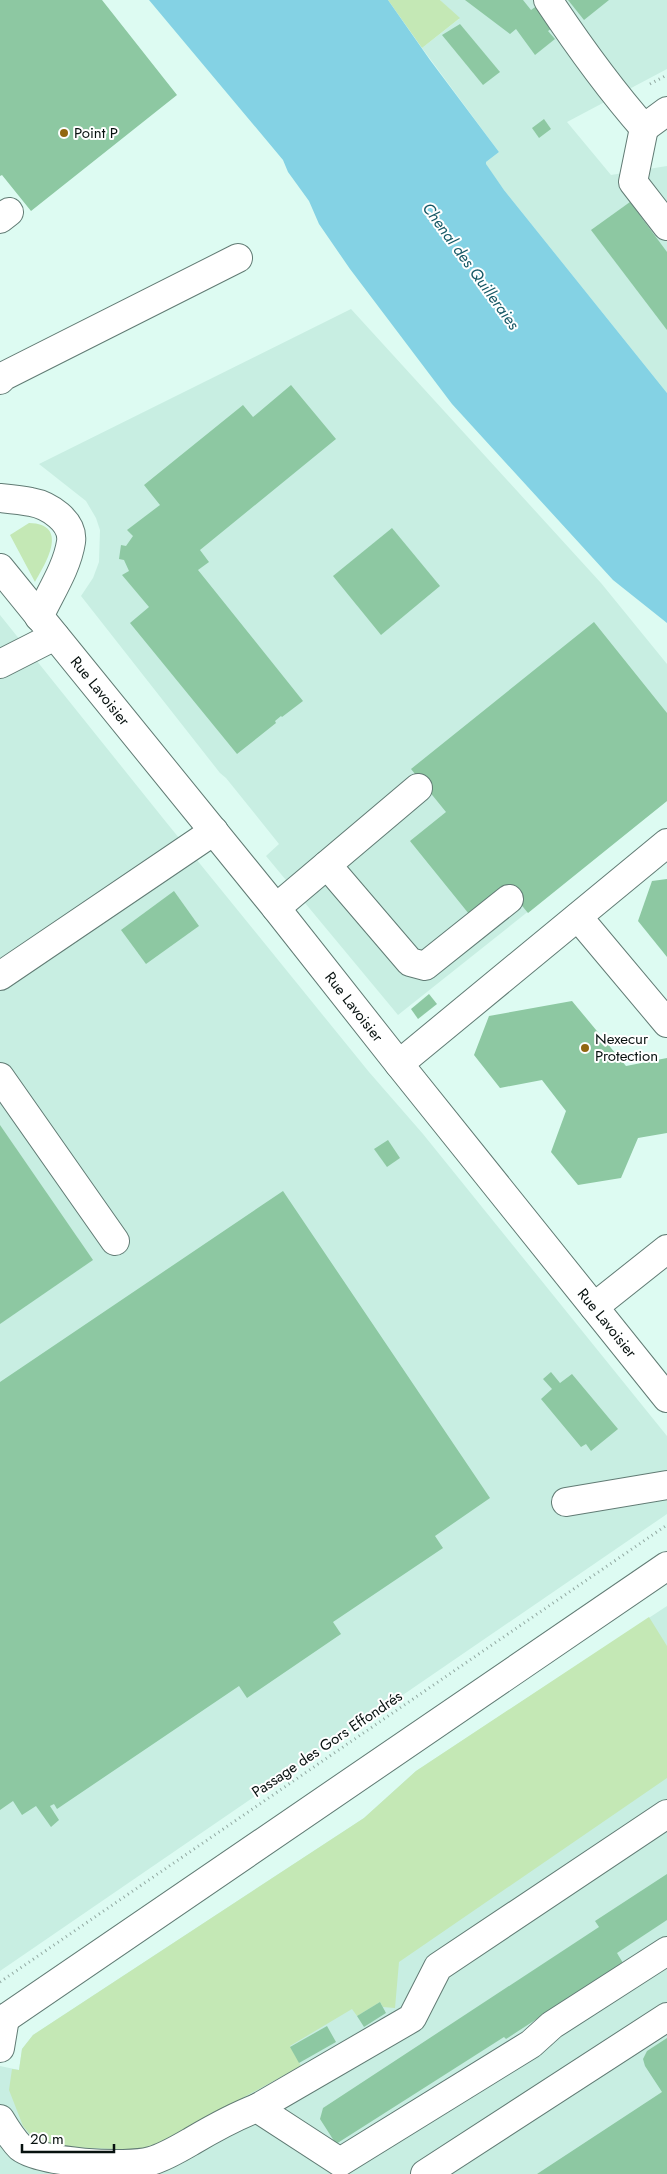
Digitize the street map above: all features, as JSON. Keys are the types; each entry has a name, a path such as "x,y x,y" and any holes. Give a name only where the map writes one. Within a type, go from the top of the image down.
{"street":[{"path":"548,0 587,60 644,128"},
{"path":"667,111 644,128 633,182 667,226"},
{"path":"0,380 4,376 238,258"},
{"path":"0,498 32,502 47,508 59,515 68,526 72,540 47,626 0,664"},
{"name":"Rue Lavoisier","path":"0,568 276,908 398,1064 667,1398"},
{"path":"276,908 418,788"},
{"path":"0,976 214,831"},
{"path":"398,1064 667,843"},
{"path":"327,865 410,962 425,966 509,899"},
{"path":"578,917 667,1023"},
{"path":"0,1077 115,1241"},
{"path":"594,1307 667,1249"},
{"path":"566,1502 667,1485"},
{"path":"0,2048 2,2020 667,1566"},
{"path":"0,2119 33,2164 64,2160 108,2164 151,2161 234,2117 257,2108 412,2018 438,1967 667,1814"},
{"path":"257,2108 340,2162 531,2044 552,2025 667,1951"},
{"path":"425,2174 667,2018"},
{"path":"167,2174 186,2144"}],"path":[{"path":"647,86 667,75"},
{"name":"Passage des Gors Effondrés","path":"0,1982 667,1525"}],"shaded area":[{"path":"440,0 667,0 667,69 567,122 611,175 667,166 667,393 486,165 486,162 499,152 422,48 459,19"},
{"path":"351,309 601,583 667,664 667,801 398,1015 266,856 279,844 220,773 81,596 93,578 99,562 100,530 96,518 86,501 39,464"},
{"path":"0,615 369,1072 423,1134 667,1436 667,1514 0,1971"},
{"path":"667,1606 667,2174 0,2174 0,2066 19,2070 22,2049 33,2035 364,1818 416,1771"}],"green space":[{"path":"388,0 440,0 460,18 422,48"},
{"path":"29,523 41,525 49,530 52,537 49,555 35,582 10,535"},
{"path":"649,1617 667,1646 667,1778 399,1962 395,2008 383,2007 380,2002 357,2016 352,2009 290,2046 301,2066 162,2142 137,2150 66,2147 44,2143 33,2138 23,2126 9,2090 12,2069 19,2070 22,2049 33,2035 364,1818 416,1771"}],"water":[{"name":"Chenal des Quilleraies","path":"149,0 388,0 499,152 486,164 504,190 667,393 667,623 613,580 452,404 350,269 319,224 309,201 288,172 283,160"}],"building":[{"name":"Point P","path":"0,0 102,0 177,95 31,211 2,175 0,176"},
{"path":"465,0 523,0 531,10 538,5 555,26 548,31 555,39 535,55 516,29 510,34"},
{"path":"568,0 609,0 584,20"},
{"path":"460,24 500,72 483,85 442,35"},
{"path":"544,119 551,129 539,138 532,128"},
{"path":"630,202 667,252 667,330 591,230"},
{"path":"291,385 336,439 200,550 209,562 198,570 303,701 281,716 275,721 276,723 237,754 130,623 149,607 122,575 129,571 124,560 119,559 121,545 126,546 133,536 127,530 160,505 144,485 243,405 253,417"},
{"path":"392,528 440,586 381,635 333,576"},
{"path":"594,622 667,713 667,801 528,913 505,885 469,914 410,841 446,812 411,769"},
{"path":"667,879 667,957 638,921 652,881"},
{"path":"174,891 199,926 146,964 121,930"},
{"path":"429,994 437,1004 418,1019 411,1009"},
{"path":"572,1001 626,1066 667,1058 667,1133 638,1138 621,1178 578,1185 551,1152 566,1111 542,1080 500,1088 474,1055 489,1016"},
{"path":"0,1125 93,1260 0,1324"},
{"path":"388,1140 400,1158 387,1167 374,1149"},
{"path":"283,1191 490,1498 435,1536 443,1548 333,1622 341,1634 247,1698 239,1686 57,1809 54,1804 50,1806 59,1820 51,1827 36,1806 22,1815 13,1801 0,1810 0,1382"},
{"path":"551,1372 560,1383 572,1374 618,1429 591,1451 586,1444 581,1447 541,1399 552,1389 543,1379"},
{"path":"667,1874 667,1920 617,1953 623,1963 506,2039 504,2037 336,2144 320,2119 323,2108 599,1927 595,1921"},
{"path":"380,2002 386,2013 364,2027 357,2016"},
{"path":"327,2026 336,2042 299,2063 290,2047"},
{"path":"667,2038 667,2174 537,2174 662,2092 645,2066 643,2059 647,2051"}],"place":[{"name":"Point P","path":"64,133"},
{"name":"Nexecur Protection","path":"585,1048"}]}
